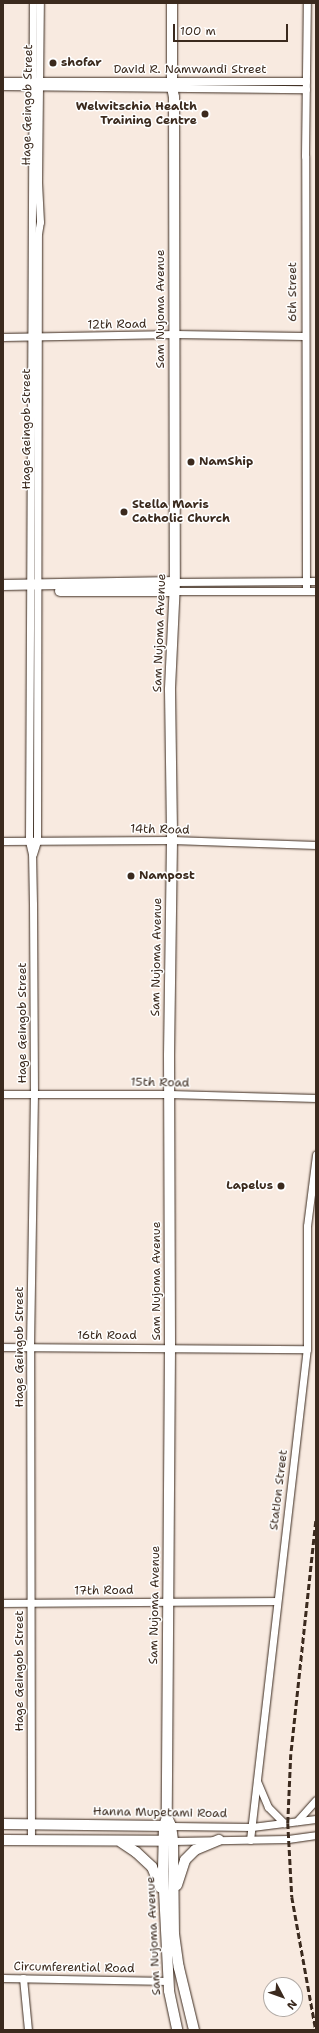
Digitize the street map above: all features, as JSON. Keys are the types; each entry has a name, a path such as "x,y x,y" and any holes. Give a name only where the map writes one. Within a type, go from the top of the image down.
{"main road":[{"name":"Sam Nujoma Avenue","path":"172,3 175,86 175,587 170,690 172,840 169,1094 170,1348 167,1823 169,1981 170,2000 177,2030"},
{"name":"Sam Nujoma Avenue","path":"175,86 178,3"},
{"path":"3,585 34,588"},
{"path":"3,591 34,588 175,587"},
{"name":"Hanna Mupetami Road","path":"3,1824 167,1823"},
{"path":"3,1840 121,1842 168,1841"},
{"path":"168,1900 185,1860 195,1850 219,1840"},
{"path":"121,1842 136,1852 152,1867 168,1900"},
{"name":"Sam Nujoma Avenue","path":"168,1900 182,1981 194,2030"},
{"path":"169,1981 176,1979 182,1981"}],"street":[{"name":"Hage Geingob Street","path":"33,3 37,84"},
{"name":"Hage Geingob Street","path":"31,1840 30,1347 34,1093 32,854 29,841 34,588 37,84 40,3"},
{"name":"6th Street","path":"306,591 307,475 304,336 307,3"},
{"name":"David R. Namwandi Street","path":"3,81 37,84"},
{"name":"David R. Namwandi Street","path":"175,86 306,81"},
{"name":"David R. Namwandi Street","path":"3,86 37,84 306,89"},
{"name":"12th Road","path":"3,337 175,334 304,336"},
{"path":"175,587 316,581"},
{"path":"175,587 316,591"},
{"name":"Hage Geingob Street","path":"32,854 37,840 34,588"},
{"name":"14th Road","path":"3,840 172,840 316,845"},
{"name":"15th Road","path":"3,1094 169,1094 316,1098"},
{"name":"Station Street","path":"250,1840 307,1349 307,1226 316,1155"},
{"name":"16th Road","path":"3,1347 307,1349"},
{"name":"17th Road","path":"3,1603 168,1600 277,1601"},
{"path":"256,1779 268,1807 284,1823"},
{"path":"297,1822 316,1800"},
{"name":"Hanna Mupetami Road","path":"167,1823 252,1827 316,1819"},
{"path":"168,1841 288,1839 316,1835"},
{"name":"Circumferential Road","path":"3,1978 169,1981"},
{"path":"23,1978 28,2030"}],"railway":[{"path":"316,1521 291,1754 288,1823 292,1897 316,2030"}],"place":[{"name":"shofar","path":"53,63"},
{"name":"Welwitschia Health Training Centre","path":"205,114"},
{"name":"NamShip","path":"191,462"},
{"name":"Stella Maris Catholic Church","path":"124,512"},
{"name":"Nampost","path":"131,876"},
{"name":"Lapelus","path":"281,1186"}]}
